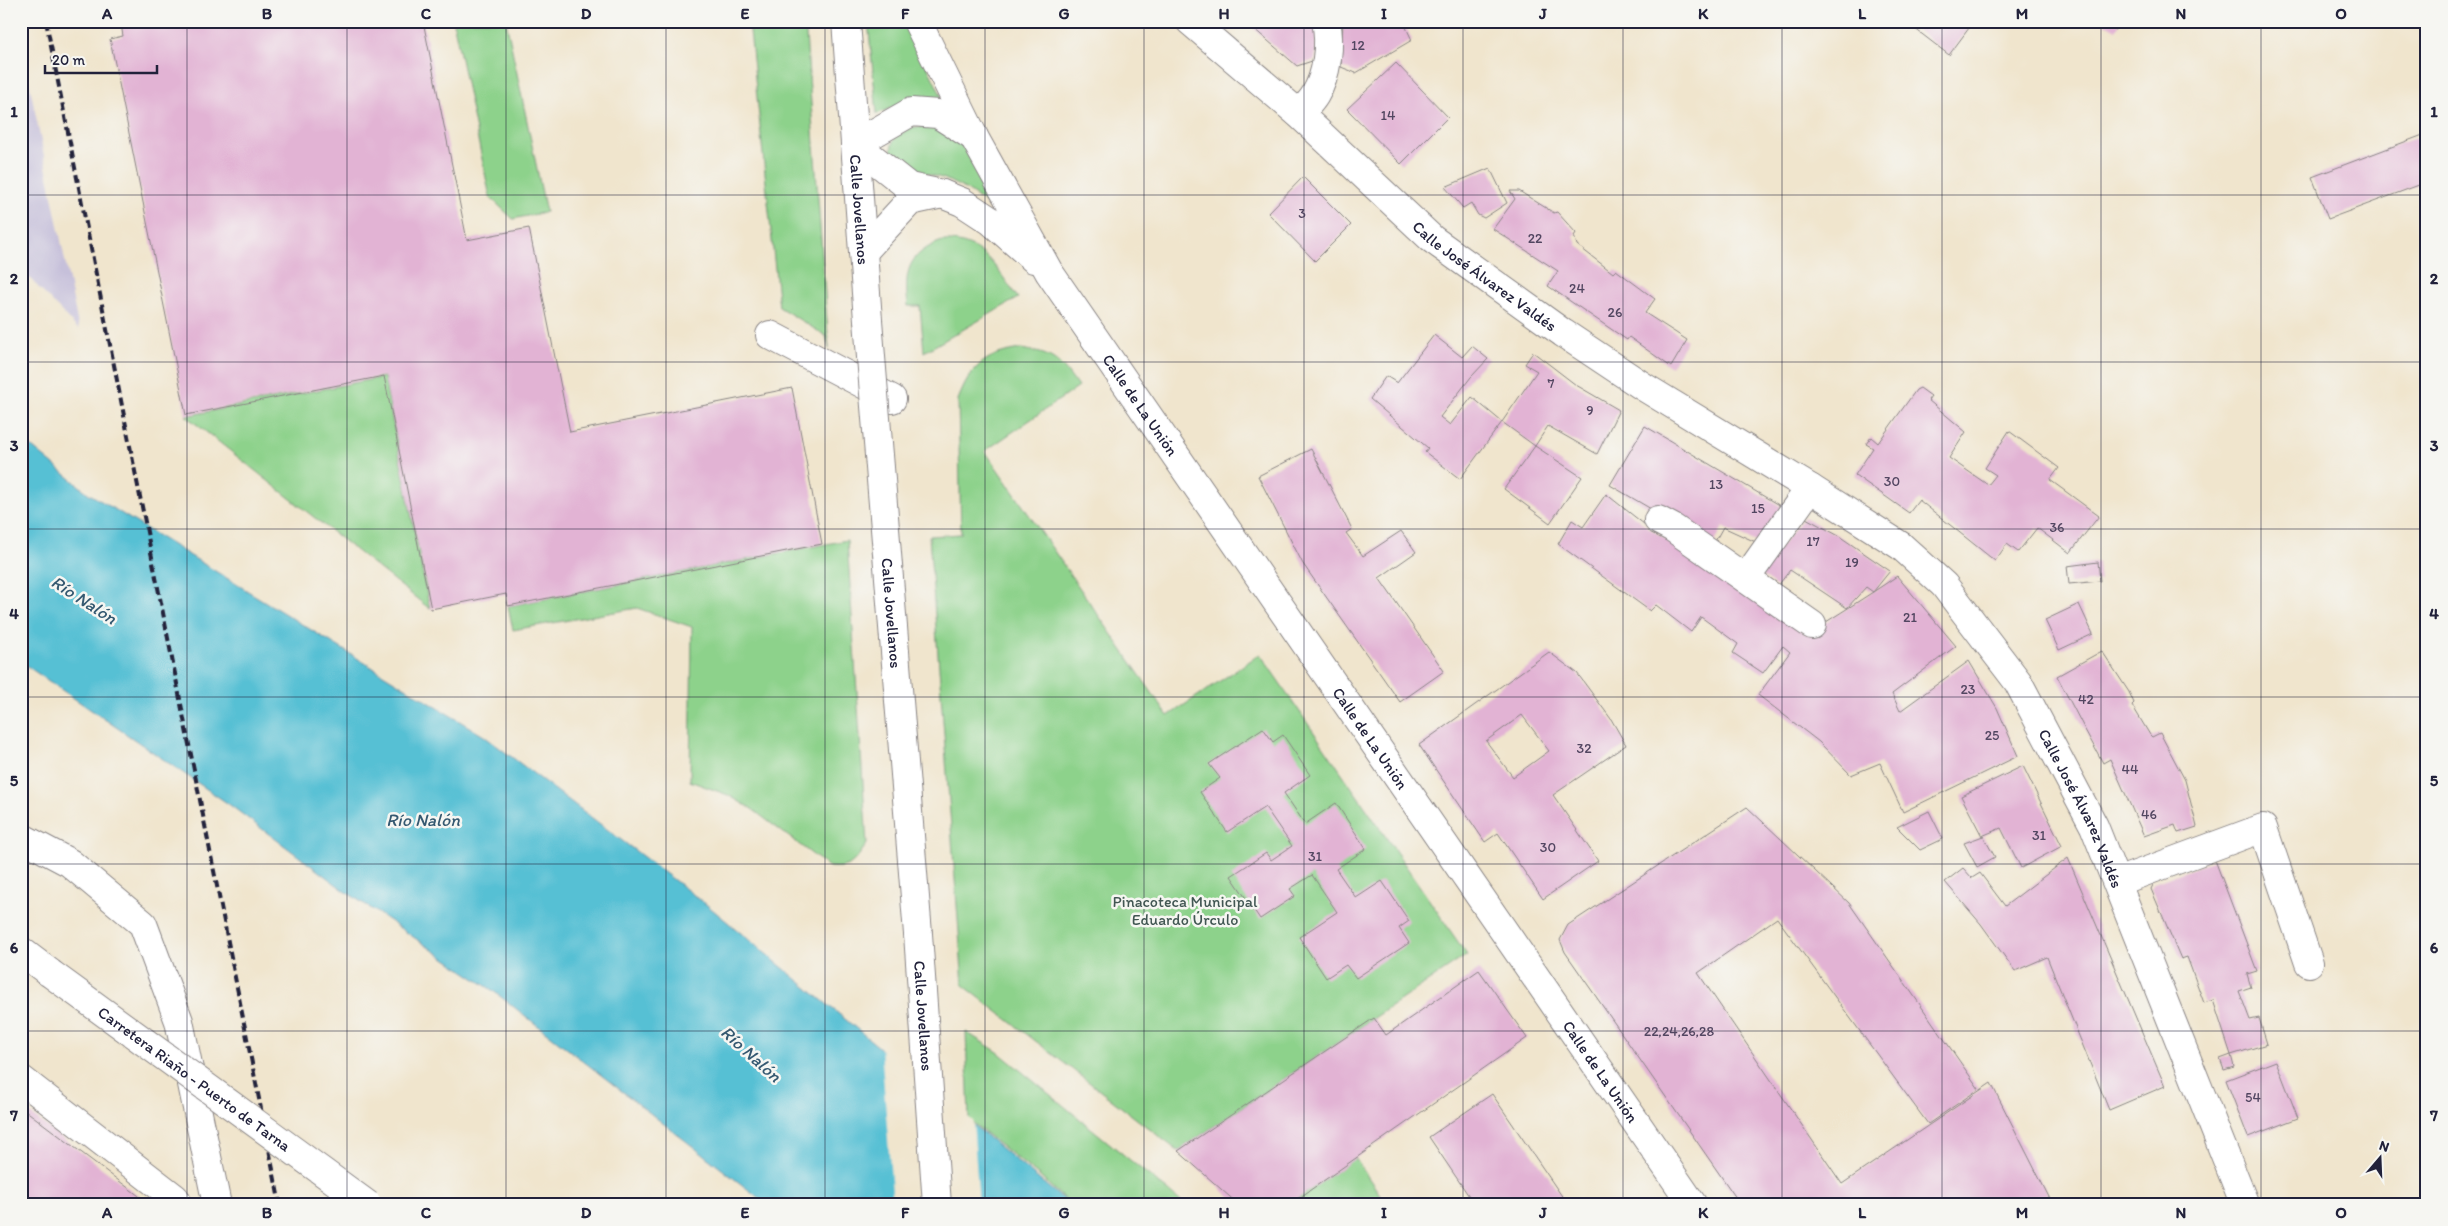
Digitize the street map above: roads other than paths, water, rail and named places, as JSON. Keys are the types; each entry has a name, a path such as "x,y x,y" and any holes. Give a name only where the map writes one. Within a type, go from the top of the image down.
{"main road":[{"name":"Calle Jovellanos","path":"846,21 868,320 918,934 937,1205"},
{"name":"Calle de La Unión","path":"917,21 974,137 1049,272 1693,1205"},
{"name":"Calle José Álvarez Valdés","path":"1190,21 1299,114 1432,239 1563,333 1644,387 1901,546 1944,585 2018,682 2094,826 2245,1205"},
{"path":"1299,114 1314,96 1326,70 1328,32 1326,21"},
{"name":"Calle de La Unión","path":"974,137 938,114 911,112 855,144 909,187 942,194 962,202 991,221 1049,272"},
{"path":"864,252 910,201 942,194"},
{"path":"770,335 892,399"},
{"path":"1746,578 1810,488"},
{"path":"1658,520 1746,578 1812,625"},
{"path":"2117,882 2263,828 2309,963"},
{"path":"21,837 70,863 143,924 179,1021 217,1205"},
{"name":"Carretera Riaño - Puerto de Tarna","path":"21,951 368,1205"},
{"path":"21,1079 175,1198 178,1205"}],"water":[{"name":"Río Nalón","path":"21,438 88,493 484,736 707,905 1070,1205 768,1205 492,990 345,891 230,805 21,662"}],"railway":[{"path":"46,21 280,1205"}],"park label":[{"name":"Pinacoteca Municipal Eduardo Úrculo","path":"1185,910"}]}
